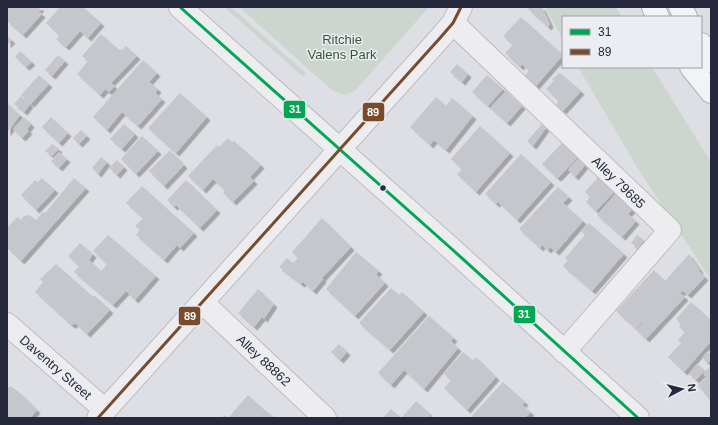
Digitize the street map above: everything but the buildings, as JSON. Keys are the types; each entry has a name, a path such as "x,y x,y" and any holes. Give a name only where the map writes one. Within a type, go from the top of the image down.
{"highway":[{"path":"653,7 658,16"},
{"path":"680,7 685,16"},
{"path":"702,46 711,61"},
{"path":"692,68 711,92"}],"street":[{"path":"180,7 454,251 638,418"},
{"path":"101,414 340,150 457,15"},
{"name":"Alley 79685","path":"457,15 670,230 564,352"},
{"name":"Alley 88862","path":"203,303 325,418"},
{"name":"Daventry Street","path":"7,324 101,414"}],"green space":[{"path":"224,7 231,7 306,73 303,77"},
{"name":"Ritchie Valens Park","path":"239,7 429,7 355,91 345,95 333,91"},
{"path":"545,7 616,7 621,16 562,16 562,38"},
{"path":"579,68 653,68 711,162 711,280 637,167"}],"transit line":[{"name":"31","path":"180,7 454,251 638,418"},
{"name":"89","path":"98,418 440,38 453,23 461,7"}]}
